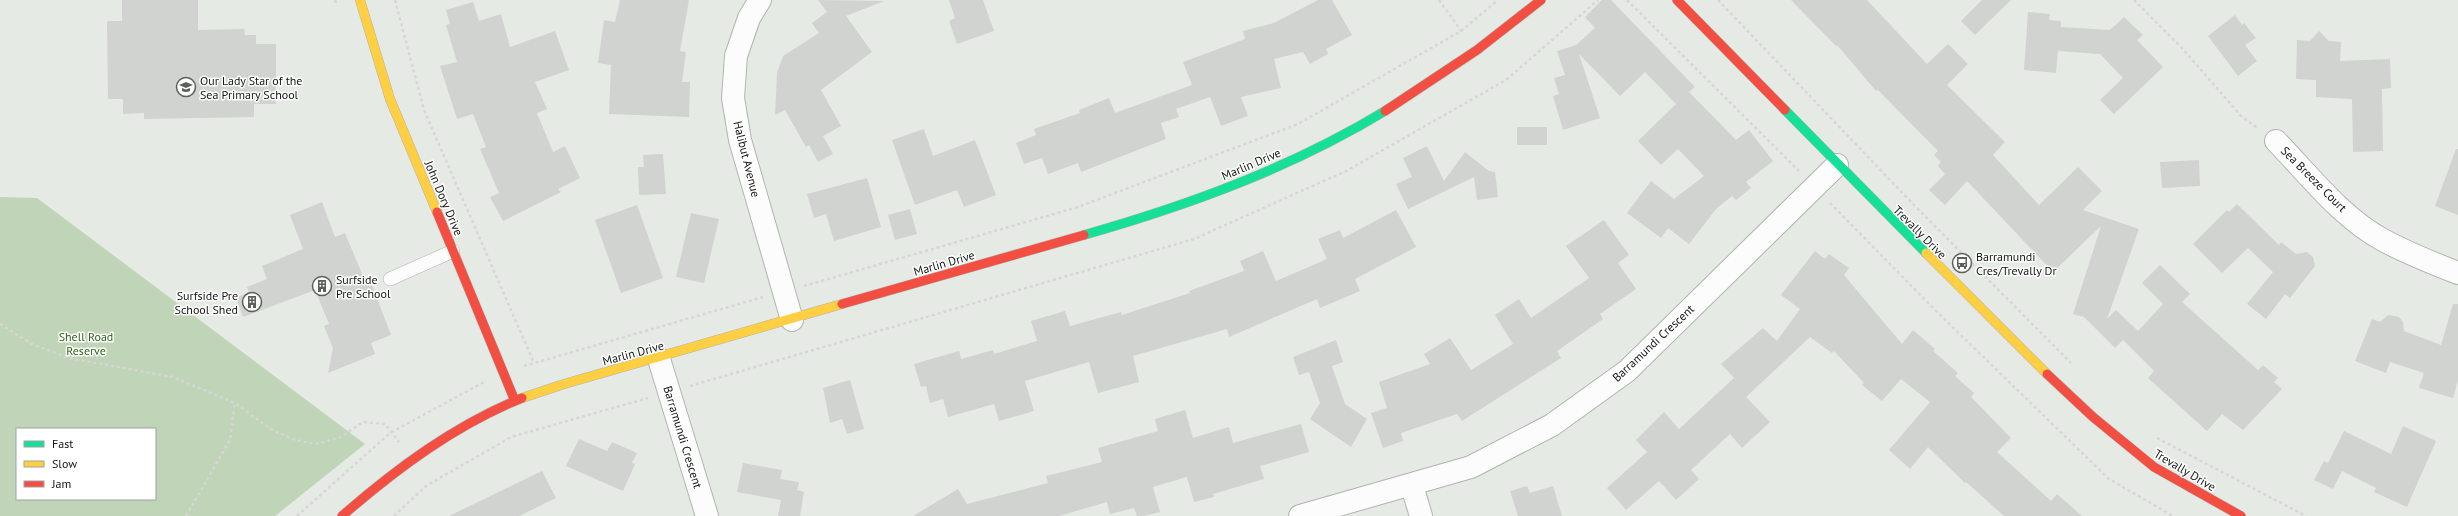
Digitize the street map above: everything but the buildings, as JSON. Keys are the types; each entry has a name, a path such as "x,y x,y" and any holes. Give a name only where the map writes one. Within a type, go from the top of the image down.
{"street":[{"name":"John Dory Drive","path":"360,0 390,99 515,401"},
{"name":"Halibut Avenue","path":"760,0 749,18 736,56 733,98 740,140 792,320"},
{"name":"Marlin Drive","path":"342,516 364,496 411,461 515,401 564,384 659,359 1097,230 1185,203 1265,173 1336,138 1404,98 1496,38 1541,0"},
{"name":"Trevally Drive","path":"1677,0 1837,165 2016,345 2093,416 2154,467 2240,516"},
{"name":"Sea Breeze Court","path":"2276,141 2342,209 2382,239 2425,260 2458,273"},
{"name":"Barramundi Crescent","path":"1300,516 1412,486 1471,467 1552,425 1589,400 1627,371 1837,165"},
{"name":"Barramundi Crescent","path":"659,359 707,516"},
{"path":"1412,486 1421,516"}],"lane":[{"path":"390,279 453,251"}],"path":[{"path":"394,0 424,110 534,363"},
{"path":"1438,0 1476,51"},
{"path":"1298,124 1461,31 1498,0"},
{"path":"1627,0 1815,187 1939,314 2109,479 2172,516"},
{"path":"1718,0 1914,205 2074,366"},
{"path":"2134,0 2181,47 2242,116 2276,141"},
{"path":"0,324 32,344 69,358 173,378 235,403 272,430 295,440 316,444 341,437 363,422 385,424 411,461 426,486"},
{"path":"186,516 230,440 235,403"},
{"path":"2155,437 2306,516"}],"green space":[{"name":"Shell Road Reserve","path":"0,197 37,198 365,444 275,516 0,516"}],"traffic: fast":[{"path":"1785,110 1926,253"},
{"path":"1084,235 1201,198 1239,183 1313,150 1385,111"}],"traffic: slow":[{"path":"360,0 390,99 437,212"},
{"path":"1926,253 2047,374"},
{"path":"522,398 564,384 842,304"}],"traffic: jam":[{"path":"1385,111 1477,50 1541,0"},
{"path":"1677,0 1785,110"},
{"path":"437,212 515,401"},
{"path":"842,304 1084,235"},
{"path":"2047,374 2093,417 2154,467 2241,516"},
{"path":"342,516 383,482 427,450 473,421 522,398"}],"place":[{"name":"Our Lady Star of the Sea Primary School","path":"186,87"},
{"name":"Barramundi Cres/Trevally Dr","path":"1962,263"},
{"name":"Surfside Pre School","path":"322,286"},
{"name":"Surfside Pre School Shed","path":"252,302"}]}
